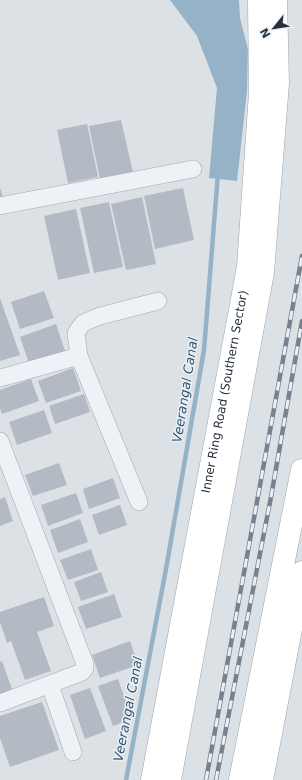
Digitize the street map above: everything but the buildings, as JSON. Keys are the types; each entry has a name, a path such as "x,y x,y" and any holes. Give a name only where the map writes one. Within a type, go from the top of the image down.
{"main road":[{"name":"Inner Ring Road (Southern Sector)","path":"170,780 263,272 278,82 268,64 259,0"},
{"name":"Inner Ring Road (Southern Sector)","path":"152,780 248,267 260,93 268,64 276,0"},
{"path":"240,780 302,470"},
{"path":"262,780 302,572"}],"street":[{"path":"0,206 193,169"},
{"path":"139,502 79,356 76,333 83,323 100,316 158,301"},
{"path":"0,378 79,356"},
{"path":"0,441 85,664 85,668 82,672 0,703"},
{"path":"50,685 73,752"}],"water":[{"path":"170,0 239,0 240,18 248,49 247,91 237,181 209,178 217,88 197,36"}],"waterway":[{"name":"Veerangal Canal","path":"126,780 166,569 204,350 218,173"}],"railway":[{"path":"206,780 302,256"},
{"path":"216,780 271,497 302,321"}]}
